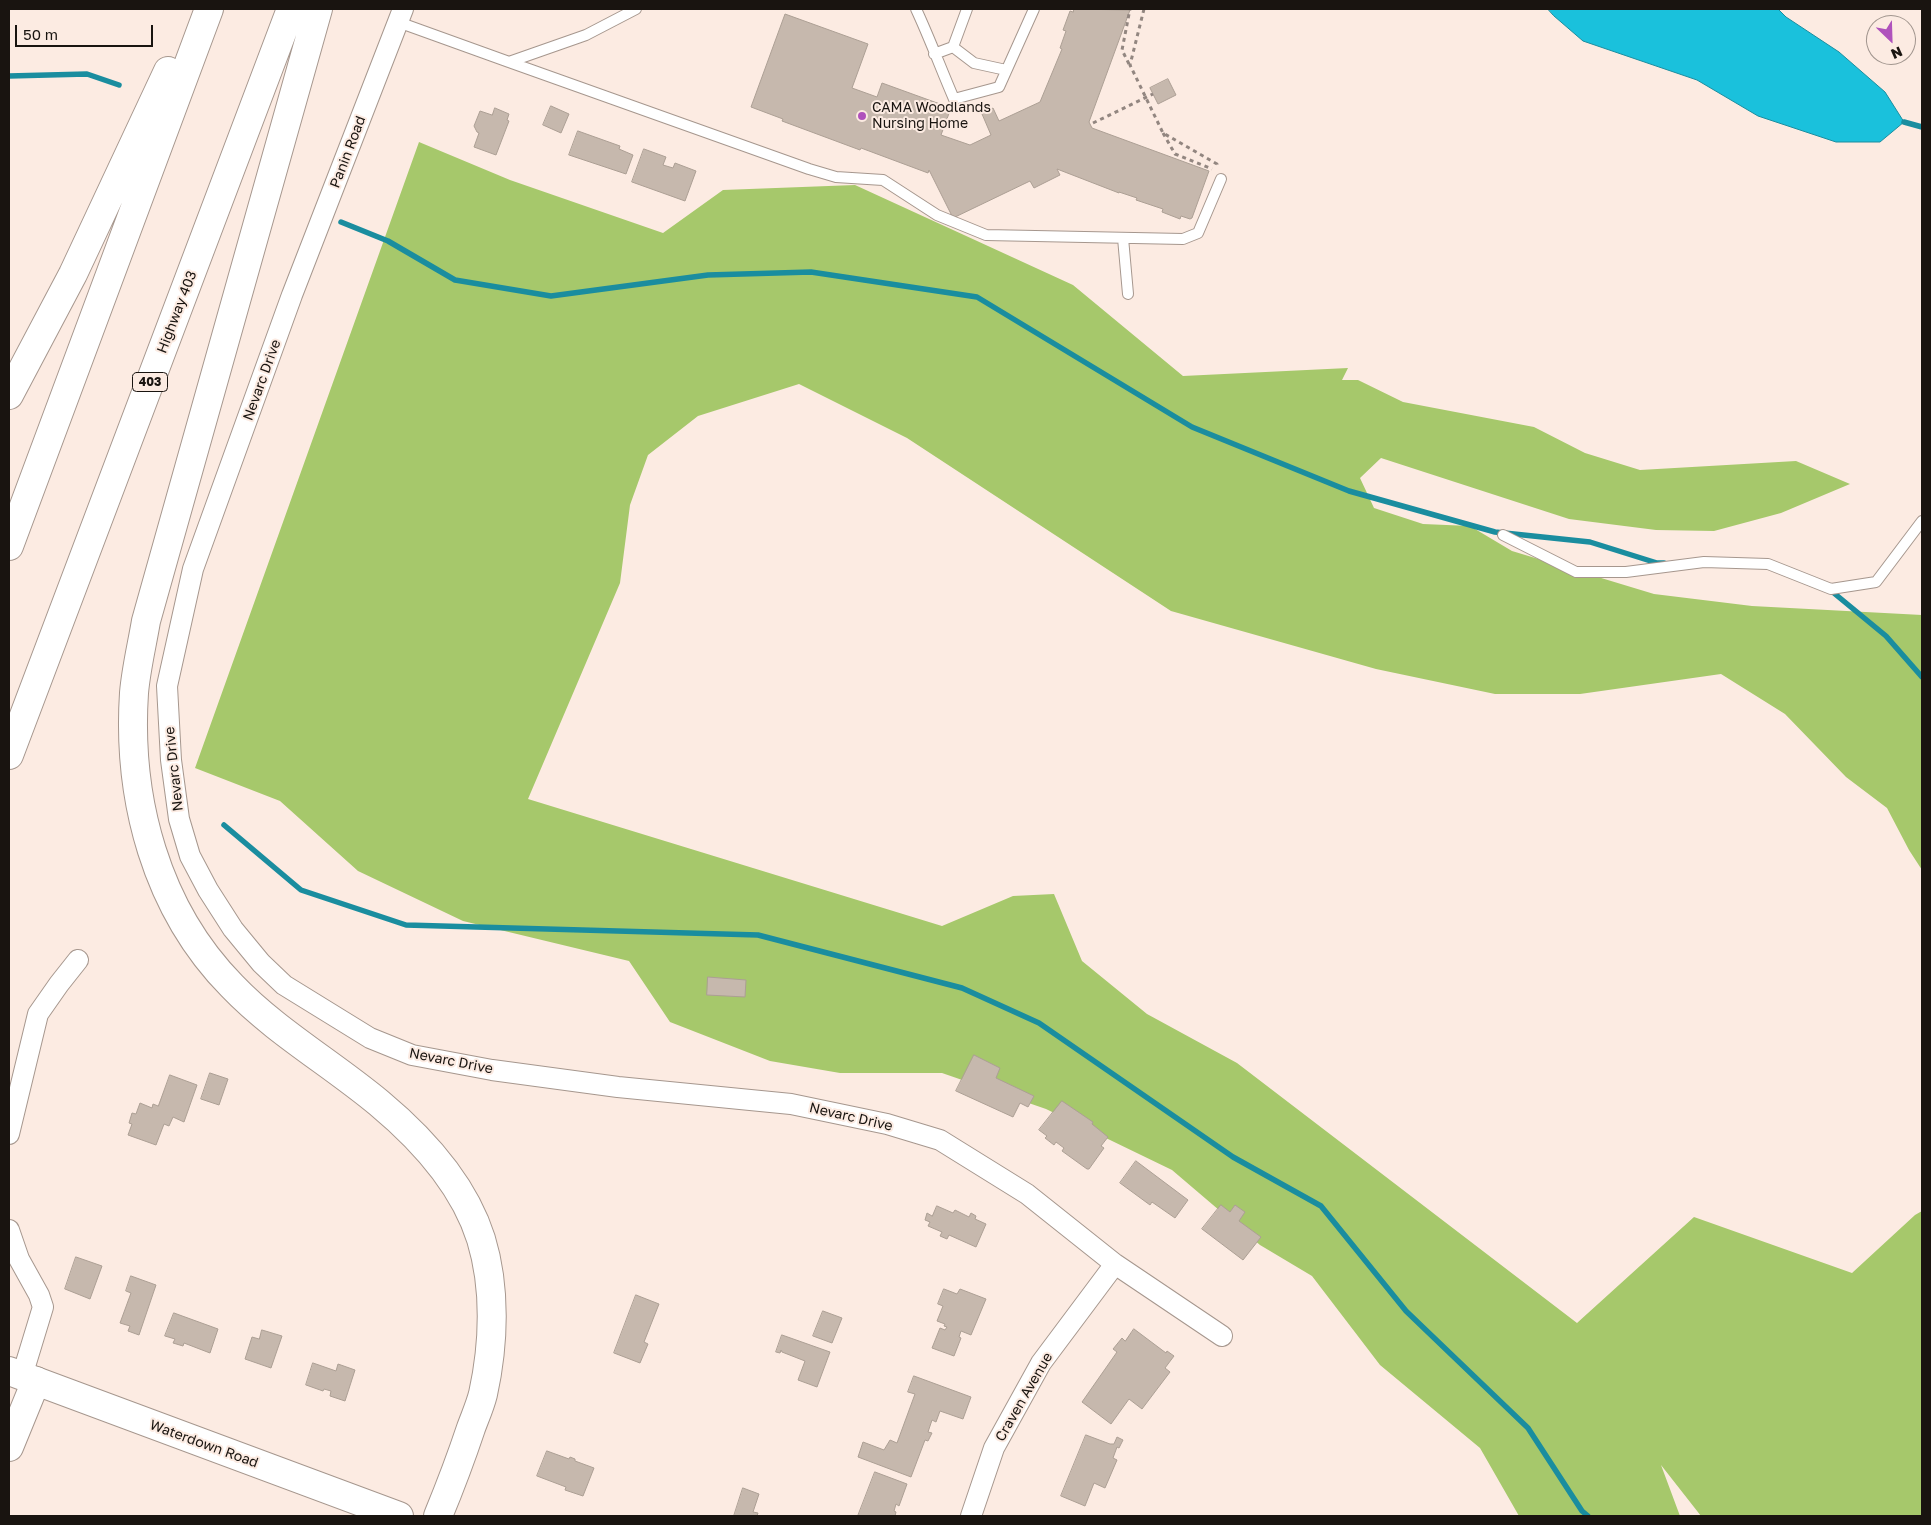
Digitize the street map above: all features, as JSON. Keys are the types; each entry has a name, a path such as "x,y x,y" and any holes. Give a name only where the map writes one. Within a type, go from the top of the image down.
{"main road":[{"path":"9,395 73,274 197,9"},
{"path":"9,546 209,9"},
{"name":"Highway 403","path":"9,755 291,9"},
{"path":"318,9 146,621 134,690 132,754 143,821 151,850 163,884 188,931 210,961 232,986 279,1027 373,1098 412,1133 454,1185 468,1209 480,1238 492,1302 491,1334 483,1395 458,1467 438,1516"},
{"path":"9,1447 22,1376"},
{"name":"Waterdown Road","path":"22,1376 399,1516"}],"street":[{"name":"Panin Road","path":"292,295 400,16"},
{"name":"Nevarc Drive","path":"292,295 194,569 167,686 172,770 179,819 190,856 208,890 233,929 261,963 284,985 370,1038 412,1056 492,1070 618,1087 791,1104 887,1124 940,1140 1027,1194 1115,1264 1222,1336"},
{"path":"9,1134 38,1014 58,984 78,960"},
{"path":"9,1230 19,1259 39,1295 43,1307 22,1376"},
{"name":"Craven Avenue","path":"971,1516 994,1448 1041,1364 1115,1264"}],"lane":[{"path":"509,62 586,35 636,9"},
{"path":"916,9 954,99 999,87 1034,9"},
{"path":"934,54 953,47 967,9"},
{"path":"400,16 509,62 809,169 836,177 883,180 937,215 986,235 1183,239 1198,233 1221,179"},
{"path":"953,47 974,63 1006,70"},
{"path":"1123,238 1128,294"},
{"path":"1503,535 1576,572 1626,572 1704,562 1768,564 1831,589 1876,582 1922,520"}],"path":[{"path":"1130,9 1122,50 1130,65 1163,133 1174,154 1215,170 1216,164 1163,133"},
{"path":"1130,65 1144,9"},
{"path":"1093,123 1153,94"}],"green space":[{"path":"419,142 510,180 663,233 723,190 855,185 1073,285 1183,376 1348,368 1342,380 1358,380 1403,402 1534,427 1585,453 1640,470 1796,461 1850,484 1781,513 1714,531 1656,530 1569,519 1381,458 1360,478 1374,508 1423,524 1470,526 1512,551 1654,594 1752,606 1922,615 1922,870 1887,808 1846,777 1785,714 1721,674 1580,694 1495,694 1376,669 1171,611 907,438 799,384 698,416 648,455 630,505 620,583 528,799 942,926 1013,896 1054,894 1082,961 1147,1014 1237,1063 1577,1323 1694,1217 1852,1273 1915,1215 1922,1211 1922,1516 1701,1516 1661,1465 1680,1516 1519,1516 1480,1448 1380,1365 1312,1276 1260,1245 1172,1170 1046,1109 942,1073 840,1073 770,1061 670,1022 629,961 463,921 358,871 280,801 195,768"}],"water":[{"path":"1548,9 1778,9 1786,17 1839,52 1885,92 1904,122 1880,142 1836,142 1758,116 1697,80 1583,41"}],"building":[{"name":"CAMA Woodlands Nursing Home","path":"1074,9 1130,10 1089,122 1092,128 1209,171 1192,218 1181,216 1180,219 1162,212 1163,209 1136,200 1137,198 1057,169 1060,175 1034,188 1030,181 953,218 929,170 928,173 861,148 860,150 782,121 783,119 751,107 785,14 868,44 852,88 877,97 882,83 951,108 941,135 970,145 991,135 982,114 993,108 999,121 1040,102 1062,49 1060,48 1066,31 1063,30 1070,11 1073,12"},
{"path":"1168,79 1176,95 1158,104 1150,88"},
{"path":"551,106 569,114 561,133 543,125"},
{"path":"495,108 509,114 507,120 509,121 496,155 474,147 479,133 474,126 480,111 492,115"},
{"path":"578,131 620,146 619,149 633,155 626,174 569,155"},
{"path":"644,149 666,157 663,165 673,168 675,163 696,171 685,201 632,182"},
{"path":"708,977 746,980 745,997 707,995"},
{"path":"974,1055 1000,1068 996,1078 1034,1096 1028,1107 1020,1103 1013,1117 956,1091"},
{"path":"210,1073 228,1079 219,1105 201,1099"},
{"path":"170,1075 197,1085 184,1122 173,1117 169,1126 164,1124 156,1145 128,1135 132,1124 129,1123 132,1113 136,1114 140,1103 152,1108 153,1104 158,1106"},
{"path":"1062,1101 1093,1122 1092,1124 1108,1137 1101,1146 1104,1148 1089,1169 1062,1151 1064,1148 1056,1142 1054,1145 1045,1138 1047,1136 1039,1130"},
{"path":"1136,1161 1188,1200 1175,1218 1152,1202 1150,1205 1120,1183"},
{"path":"1221,1205 1230,1212 1235,1205 1245,1212 1239,1221 1261,1237 1243,1260 1202,1229"},
{"path":"937,1206 953,1213 955,1210 969,1217 971,1213 976,1216 975,1219 986,1224 976,1247 949,1235 947,1239 940,1236 942,1232 928,1226 930,1222 925,1220 927,1213 932,1216"},
{"path":"76,1257 102,1266 90,1299 65,1289"},
{"path":"131,1276 156,1285 139,1335 128,1331 130,1326 120,1323 131,1293 126,1291"},
{"path":"944,1289 957,1294 960,1289 986,1299 971,1335 961,1331 959,1337 961,1338 954,1356 932,1348 940,1328 945,1330 947,1327 944,1326 945,1324 937,1321 943,1306 938,1304"},
{"path":"636,1295 659,1304 644,1342 648,1344 640,1363 614,1353"},
{"path":"823,1311 842,1318 832,1343 813,1336"},
{"path":"174,1313 218,1329 210,1353 184,1343 183,1346 173,1343 175,1339 165,1336"},
{"path":"1134,1329 1166,1353 1167,1351 1174,1356 1165,1368 1170,1372 1142,1409 1129,1399 1111,1424 1082,1402 1117,1352 1113,1349 1122,1338 1125,1341"},
{"path":"262,1330 282,1336 271,1368 245,1359 252,1337 259,1339"},
{"path":"782,1335 830,1352 817,1387 798,1380 805,1361 781,1350 780,1353 776,1352"},
{"path":"313,1363 336,1371 338,1364 355,1370 345,1401 330,1396 331,1391 324,1389 323,1391 306,1385"},
{"path":"914,1376 971,1397 963,1419 940,1411 936,1422 932,1420 928,1432 932,1433 928,1441 925,1440 911,1477 858,1457 863,1442 884,1450 890,1440 897,1443 915,1394 908,1392"},
{"path":"1086,1435 1110,1444 1114,1444 1117,1437 1123,1440 1119,1448 1117,1447 1113,1458 1117,1460 1105,1488 1094,1483 1085,1506 1061,1496"},
{"path":"547,1451 569,1459 570,1457 575,1459 575,1461 594,1468 583,1496 565,1490 566,1487 537,1476"},
{"path":"875,1472 907,1484 899,1506 896,1504 895,1516 858,1516"},
{"path":"743,1488 759,1494 753,1512 758,1513 757,1516 734,1516"}],"waterway":[{"path":"9,76 87,74 119,85"},
{"path":"1904,122 1922,127"},
{"path":"341,222 388,241 455,280 551,296 708,275 811,272 977,297 1192,427 1349,491 1495,532 1590,542 1657,563 1664,563"},
{"path":"1829,589 1886,636 1922,677"},
{"path":"224,825 301,890 406,925 758,935 962,988 1039,1023 1233,1157 1321,1206 1406,1311 1528,1428 1582,1511 1588,1516"}],"place":[{"name":"CAMA Woodlands Nursing Home","path":"862,116"}]}
